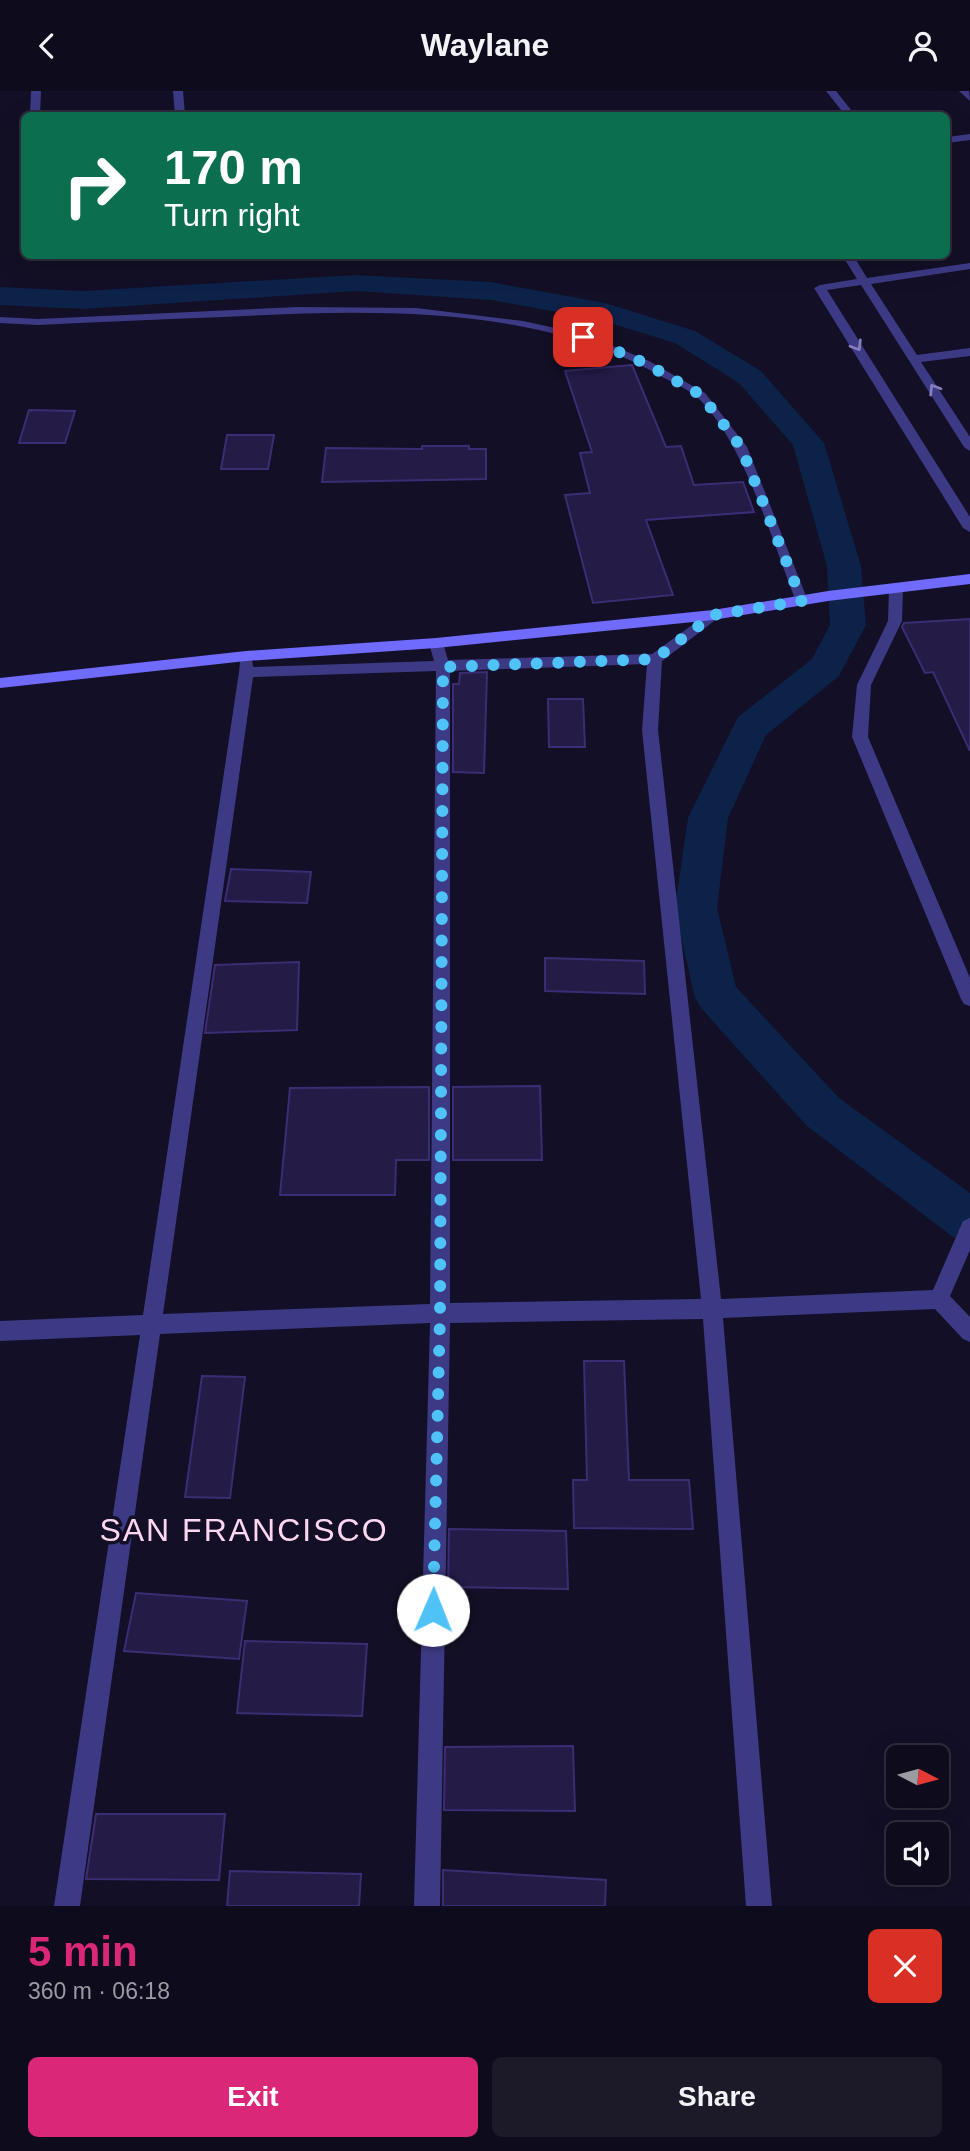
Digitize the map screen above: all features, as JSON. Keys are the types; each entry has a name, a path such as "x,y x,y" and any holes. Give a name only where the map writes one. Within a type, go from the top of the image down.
{"street":[{"path":"35,112 36,91"},
{"path":"178,91 180,112"},
{"path":"831,91 848,112"},
{"path":"964,91 970,98"},
{"path":"950,140 970,137"},
{"path":"850,259 970,447"},
{"path":"970,266 820,288 970,528"},
{"path":"914,359 970,352"},
{"path":"0,683 246,664 713,615 828,596 970,579"},
{"path":"890,589 895,621 864,685 860,737 970,999"},
{"path":"246,664 443,667 655,659 713,615"},
{"path":"427,1906 440,1314 443,667 436,643"},
{"path":"655,659 650,730 712,1309 759,1906"},
{"path":"67,1906 246,664"},
{"path":"939,1299 970,1227"},
{"path":"0,1331 440,1314 712,1309 939,1299 970,1332"}],"lane":[{"path":"0,320 38,322 297,310 416,311 523,324 583,337 645,363 701,395 741,447 802,601"}],"building":[{"path":"632,365 666,447 681,446 694,485 743,482 754,512 646,520 673,595 593,603 565,495 590,493 580,453 592,452 565,371"},
{"path":"29,410 75,411 65,443 19,443"},
{"path":"227,435 274,435 268,469 221,469"},
{"path":"422,446 469,446 469,449 486,449 486,479 322,482 326,448 422,449"},
{"path":"970,619 970,751 933,672 925,673 902,627 904,623"},
{"path":"487,672 484,773 453,772 453,684 459,684 460,673"},
{"path":"548,699 583,699 585,747 549,747"},
{"path":"231,869 311,872 307,903 225,901"},
{"path":"545,958 644,961 645,994 545,991"},
{"path":"299,962 297,1030 205,1033 215,965"},
{"path":"540,1086 542,1160 453,1160 453,1087"},
{"path":"429,1087 429,1160 396,1160 395,1195 280,1195 290,1088"},
{"path":"584,1361 624,1361 629,1480 689,1480 693,1529 574,1528 573,1480 587,1480"},
{"path":"202,1376 245,1377 230,1498 185,1497"},
{"path":"449,1529 566,1531 568,1589 448,1587"},
{"path":"136,1593 247,1601 239,1659 124,1651"},
{"path":"245,1641 367,1644 362,1716 237,1713"},
{"path":"573,1746 575,1811 444,1810 445,1747"},
{"path":"96,1814 225,1814 219,1880 86,1879"},
{"path":"443,1870 606,1880 605,1906 443,1906"},
{"path":"230,1871 361,1874 359,1906 227,1906"}],"waterway":[{"path":"0,296 83,300 356,283 491,291 605,312 685,337 750,377 808,443 844,566 848,625 826,667 751,727 708,818 696,908 716,995 823,1112 970,1221"}],"district":[{"name":"SAN FRANCISCO","path":"244,1530"}],"route":[{"path":"433,1610 440,1314 443,667 655,659 713,615 802,601 741,447 701,395 645,363 583,337"}]}
